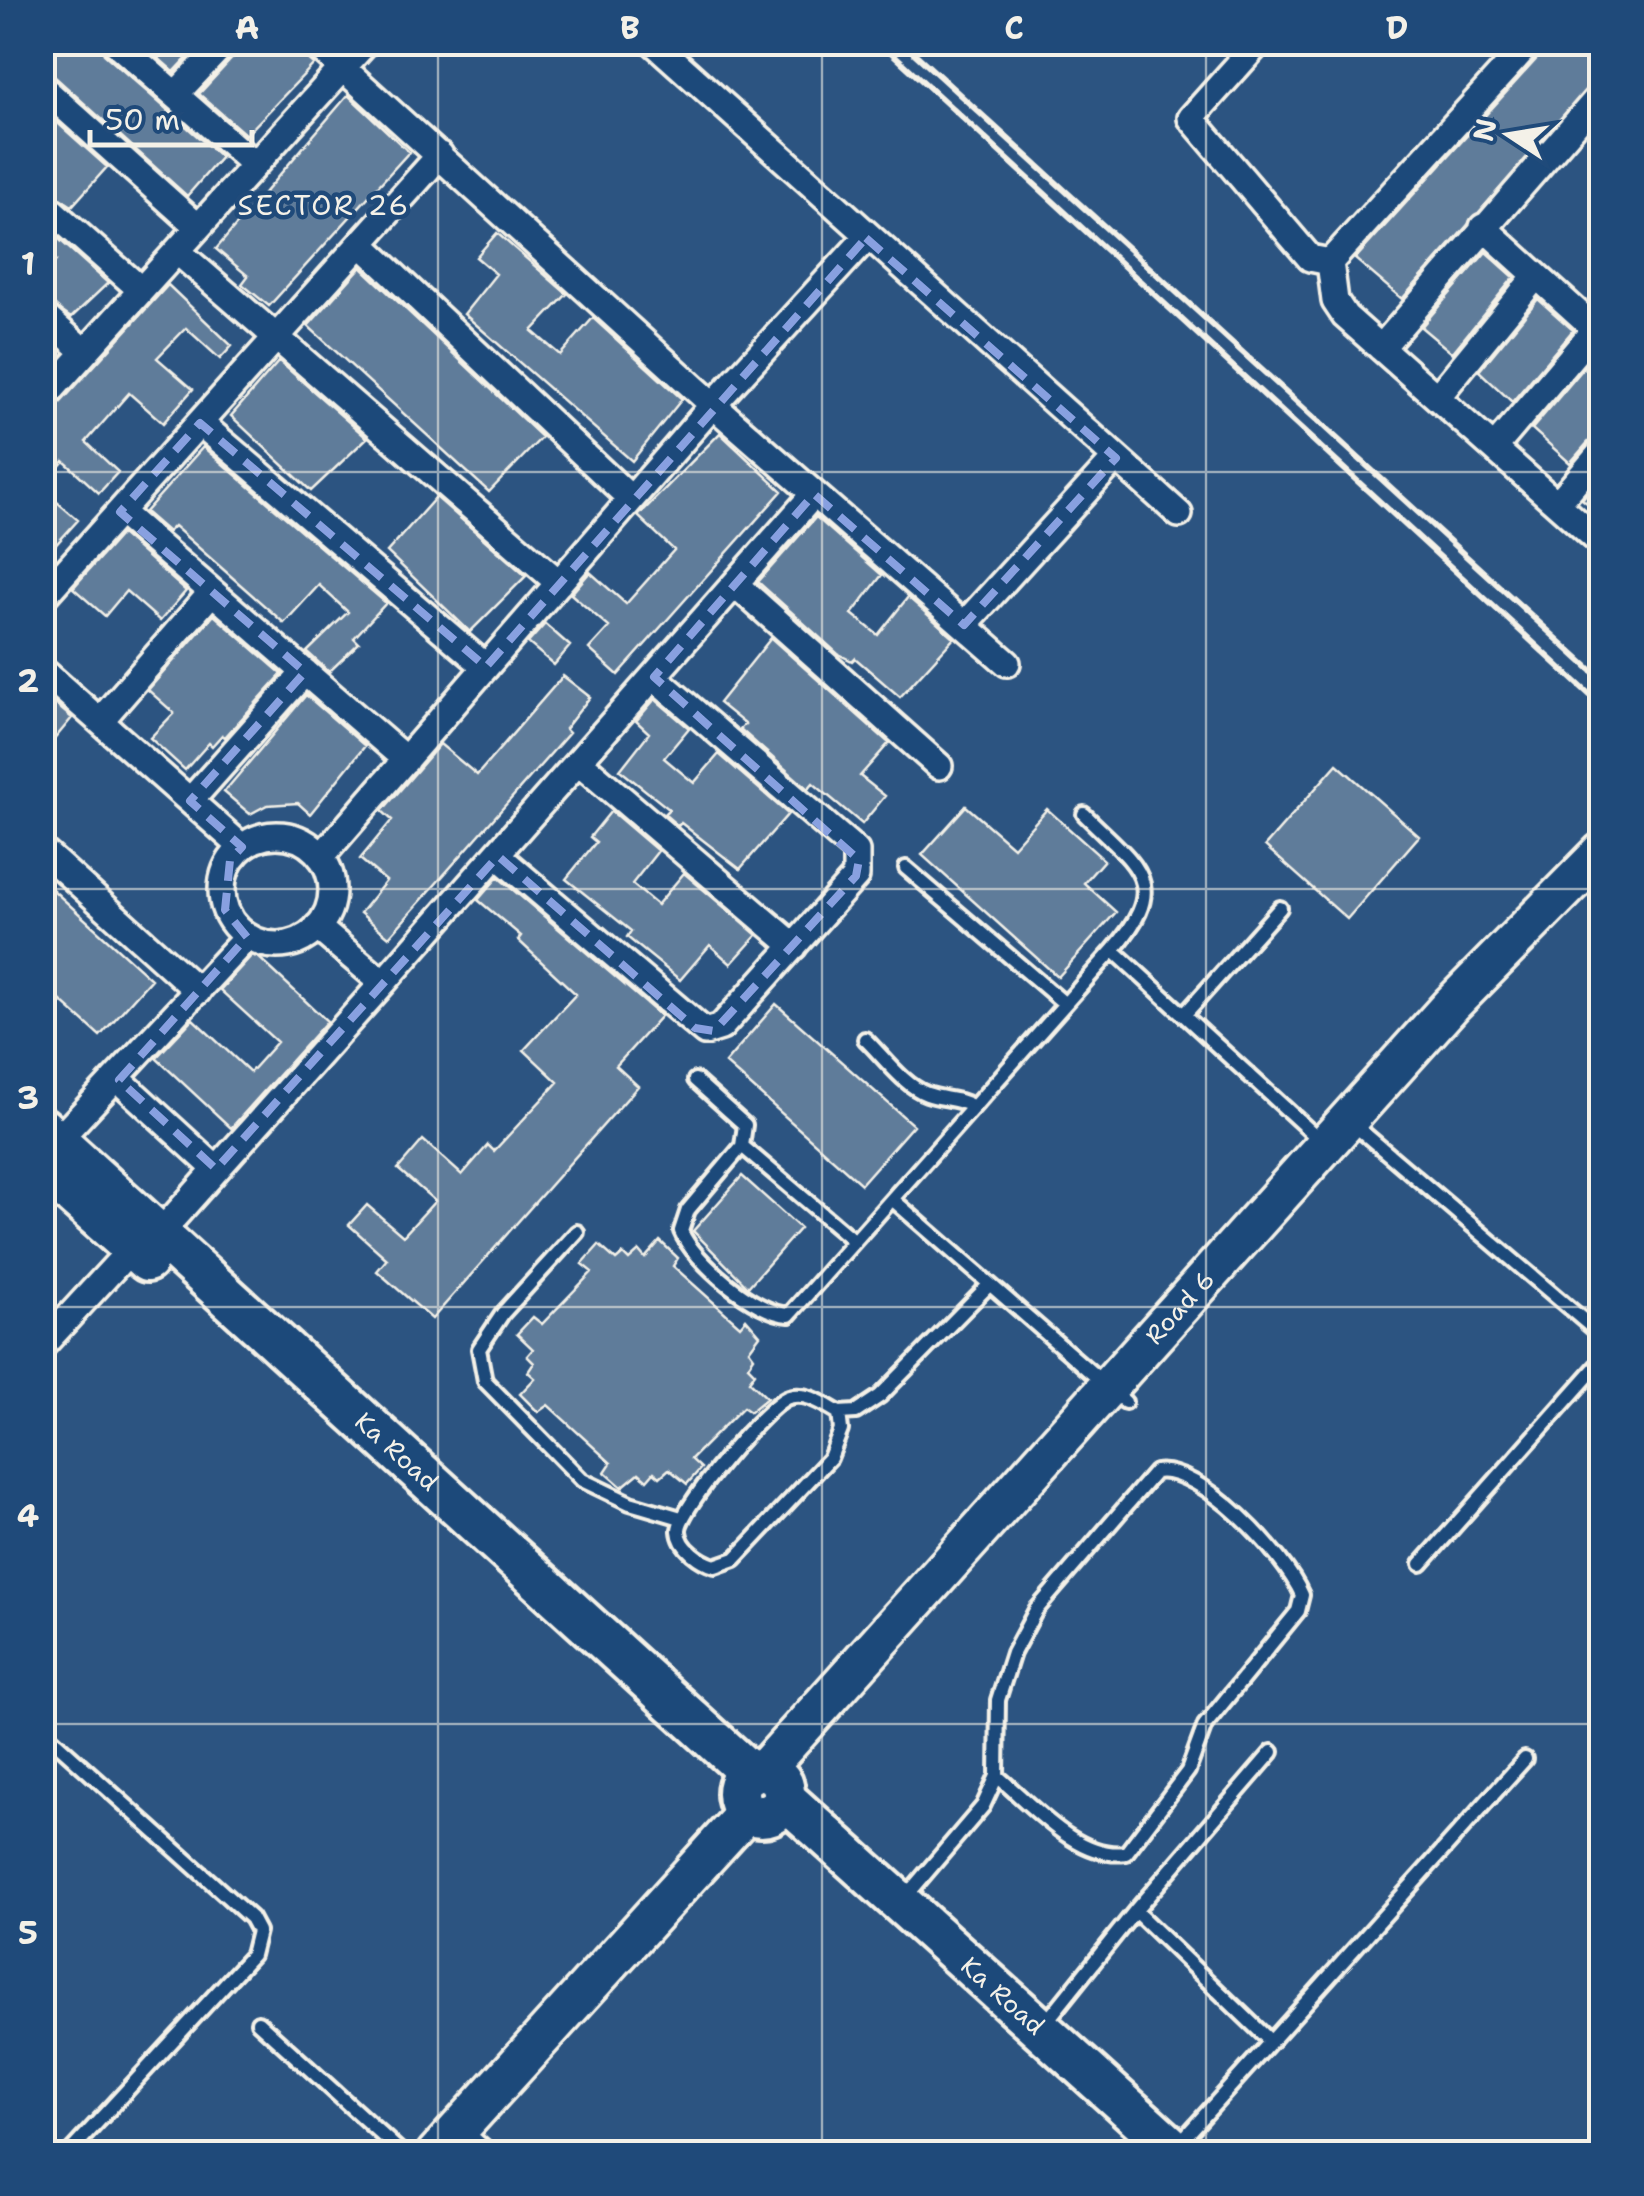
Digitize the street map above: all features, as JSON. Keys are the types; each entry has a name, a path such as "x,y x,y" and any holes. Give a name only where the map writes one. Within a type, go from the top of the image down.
{"main road":[{"name":"Ka Road","path":"47,1146 145,1241 1166,2152"},
{"name":"Ka Road","path":"762,1792 900,1903 1040,2028 1166,2152"}],"street":[{"path":"115,42 254,164"},
{"path":"176,94 226,42"},
{"path":"314,42 713,405 1007,662"},
{"path":"42,400 366,42"},
{"path":"653,42 866,238 1179,514"},
{"path":"1258,42 1192,118 1310,258 1330,262"},
{"path":"1530,42 1330,262 1335,301 1380,348 1602,544"},
{"path":"42,87 197,226"},
{"path":"1380,348 1483,227 1596,109"},
{"path":"42,598 440,155"},
{"path":"42,202 140,289"},
{"path":"1483,227 1598,332 1495,447"},
{"path":"322,857 713,405 866,238"},
{"path":"361,244 632,499"},
{"path":"177,250 559,583"},
{"path":"1438,396 1536,276"},
{"path":"42,314 85,352"},
{"path":"200,423 486,667"},
{"path":"1557,504 1602,451"},
{"path":"964,625 1116,458"},
{"path":"42,1346 216,1170 498,856 814,494"},
{"path":"120,512 406,760"},
{"path":"735,584 938,766"},
{"path":"100,721 212,592"},
{"path":"42,670 242,847"},
{"path":"190,801 304,672"},
{"path":"498,856 705,1032 721,1027 856,876 856,851 654,677"},
{"path":"579,762 794,946"},
{"path":"274,834 309,844 322,857 332,888 330,904 317,926 298,941 281,945 247,937 225,910 222,893 230,860 242,847 274,834"},
{"path":"42,850 198,992"},
{"name":"Road 6","path":"458,2146 762,1792 1348,1134 1451,1005 1602,855"},
{"path":"317,926 383,983"},
{"path":"47,1146 119,1080 247,937"},
{"path":"119,1080 216,1170"}],"lane":[{"path":"695,1080 745,1125 742,1146 688,1210 681,1231 689,1250 762,1309 789,1315 1113,950 1145,907 1146,888 1131,861 1084,814"},
{"path":"906,868 1065,1004"},
{"path":"1184,1015 1280,908"},
{"path":"1113,950 1184,1015 1348,1134 1602,1336"},
{"path":"865,1039 919,1090 931,1096 956,1096 974,1106"},
{"path":"742,1146 854,1241"},
{"path":"892,1199 1117,1395"},
{"path":"578,1232 503,1313 479,1348 485,1381 582,1480 630,1502 681,1518"},
{"path":"839,1413 840,1430 830,1458 735,1559 715,1566 704,1563 683,1544 678,1530 681,1518 749,1433 786,1397 814,1398 839,1413 856,1412 880,1396 989,1284"},
{"path":"1420,1564 1602,1360"},
{"path":"900,1903 984,1806 996,1776 998,1700 1013,1653 1036,1610 1155,1472 1170,1469 1190,1477 1281,1557 1302,1595 1298,1612 1205,1725 1188,1771 1126,1853 1106,1856 1087,1848 996,1776"},
{"path":"42,1730 250,1918 258,1931 252,1955 68,2154"},
{"path":"1040,2028 1272,1752"},
{"path":"1166,2152 1526,1759"},
{"path":"1135,1911 1269,2040"},
{"path":"258,2022 403,2154"}],"highlighted area":[{"path":"866,238 1116,458 964,625 814,494 654,677 859,860 856,876 714,1031 695,1028 498,856 216,1169 119,1080 247,937 225,910 230,860 242,847 190,801 305,672 120,512 200,423 486,667"}],"building":[{"path":"42,42 99,42 104,54 221,157 187,196 53,75 42,71"},
{"path":"140,42 171,42 188,57 174,72"},
{"path":"241,42 290,42 314,64 246,135 199,94 237,53"},
{"path":"1546,42 1602,42 1602,74 1402,299 1355,259 1542,53"},
{"path":"348,95 409,152 269,306 242,284 248,276 216,249"},
{"path":"42,109 107,167 72,206 42,186 42,166 56,150 42,138"},
{"path":"42,224 108,283 71,318 42,298 42,277 56,261 42,249"},
{"path":"497,233 567,294 532,331 560,355 593,318 682,399 632,461 464,314 496,274 476,257"},
{"path":"1486,252 1514,277 1452,353 1421,327"},
{"path":"361,267 542,437 489,492 308,326"},
{"path":"168,285 232,346 220,359 186,328 157,358 193,389 163,423 129,393 86,442 118,472 99,493 64,461 42,486 42,423"},
{"path":"1538,299 1573,330 1512,402 1479,371"},
{"path":"1602,351 1602,435 1590,440 1570,463 1532,429"},
{"path":"279,361 367,438 311,491 231,416"},
{"path":"720,433 782,491 618,675 589,649 609,627 571,594 590,572 626,604 674,550 638,516"},
{"path":"203,447 386,603 354,638 359,643 329,672 307,652 348,612 319,585 284,623 174,526 168,532 145,512"},
{"path":"1602,477 1602,515 1582,499"},
{"path":"42,489 78,520 42,560"},
{"path":"436,497 526,576 470,632 387,552"},
{"path":"816,517 882,575 852,614 878,635 908,597 954,638 900,697 855,658 852,661 838,654 758,582"},
{"path":"121,534 186,591 160,621 126,591 105,616 73,588"},
{"path":"214,615 282,674 225,737 222,735 212,746 209,743 185,770 150,738 174,713 148,690"},
{"path":"545,624 570,646 554,665 528,643"},
{"path":"771,638 889,743 860,776 885,796 862,824 813,783 808,789 740,729 745,724 719,703"},
{"path":"563,676 590,697 565,729 569,733 389,937 360,913 386,881 360,859 392,820 382,811 440,744 477,775"},
{"path":"42,693 72,718 42,754"},
{"path":"306,695 365,746 310,814 298,803 267,805 250,814 224,792"},
{"path":"655,699 689,728 664,758 694,783 719,754 788,814 740,869 681,823 678,826 664,814 669,809 620,770 649,733 636,721"},
{"path":"1337,764 1419,836 1347,919 1265,846"},
{"path":"966,806 1013,847 1047,809 1104,860 1084,883 1116,912 1058,977 922,855"},
{"path":"611,811 658,851 632,884 657,905 684,873 757,935 731,964 710,945 680,980 627,937 631,931 566,879 596,842 590,837"},
{"path":"498,877 661,1016 616,1066 638,1086 432,1319 377,1271 387,1259 349,1225 367,1205 403,1236 435,1201 398,1169 423,1140 462,1175 488,1145 494,1151 558,1082 524,1050 576,994 518,940 521,936 478,900"},
{"path":"42,880 151,979 100,1036 42,984"},
{"path":"254,953 327,1021 231,1128 156,1058 193,1019 250,1072 277,1042 220,990"},
{"path":"776,1004 913,1125 861,1184 725,1063"},
{"path":"742,1176 800,1228 748,1287 693,1231"},
{"path":"660,1241 678,1258 673,1266 740,1326 746,1319 760,1335 749,1350 754,1357 748,1366 755,1373 749,1381 767,1398 750,1412 743,1407 691,1459 701,1468 687,1484 669,1469 660,1477 654,1472 647,1480 639,1473 622,1487 605,1472 611,1463 548,1405 538,1412 520,1394 535,1378 528,1372 534,1363 527,1356 533,1349 517,1334 533,1317 542,1324 592,1272 582,1264 599,1245 616,1260 623,1254 629,1260 639,1251 645,1258"}],"railway":[{"path":"880,42 1602,706"},
{"path":"902,42 1602,680"}],"district":[{"name":"SECTOR 26","path":"324,205"}]}
